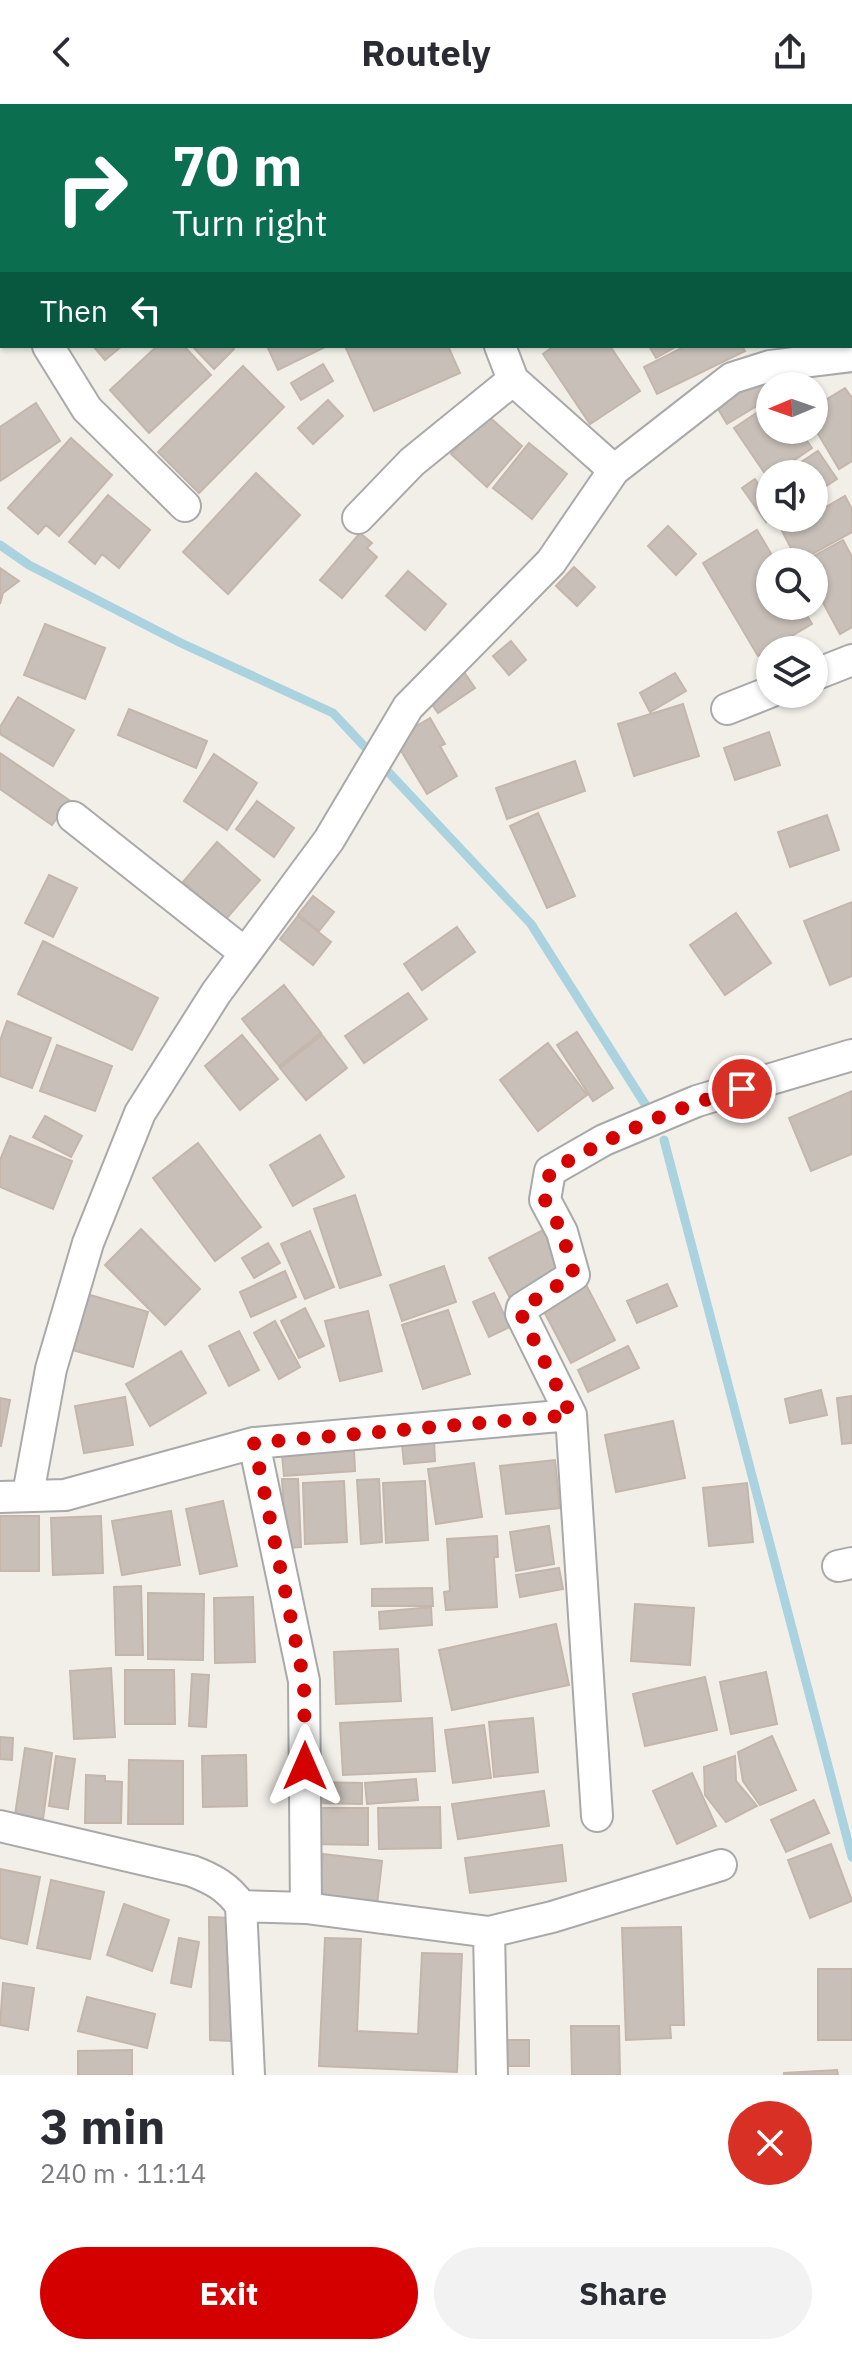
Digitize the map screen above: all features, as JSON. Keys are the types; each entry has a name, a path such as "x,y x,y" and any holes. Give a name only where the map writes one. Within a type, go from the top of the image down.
{"street":[{"path":"49,348 87,409 185,506"},
{"path":"501,348 513,380 614,470"},
{"path":"571,1415 254,1443 65,1495 14,1496 88,1243 140,1113 245,953 329,840 408,707 551,562 614,470 732,378 770,366 852,356"},
{"path":"358,518 412,462 513,380"},
{"path":"828,669 852,660"},
{"path":"727,709 756,698"},
{"path":"73,817 245,953"},
{"path":"597,1816 571,1415 521,1314 522,1308 574,1275 562,1232 545,1200 550,1171 604,1140 697,1101 852,1055"},
{"path":"254,1443 304,1681 306,1908"},
{"path":"0,1826 192,1871 212,1878 241,1906 306,1908 489,1932 552,1917 721,1865"},
{"path":"241,1906 249,2075"},
{"path":"489,1932 492,2075"}],"building":[{"path":"95,348 120,348 105,360"},
{"path":"155,348 186,348 211,375 149,433 110,390"},
{"path":"194,348 234,349 214,369"},
{"path":"268,348 323,348 278,370"},
{"path":"346,348 449,348 460,373 374,411"},
{"path":"551,348 611,348 640,391 590,424 543,354"},
{"path":"650,348 674,348 656,358"},
{"path":"682,348 743,348 745,351 657,394 644,367"},
{"path":"323,364 333,381 301,400 291,383"},
{"path":"243,366 284,407 199,493 158,452"},
{"path":"756,379 756,406 727,424 715,404"},
{"path":"845,388 852,398 852,461 839,469 824,444 828,444 828,398"},
{"path":"328,400 343,416 313,444 298,428"},
{"path":"36,403 60,441 0,481 0,427"},
{"path":"756,413 756,444 809,444 812,448 794,460 756,460 734,428"},
{"path":"486,414 522,446 487,487 451,454"},
{"path":"71,438 112,475 59,536 46,525 38,534 8,508"},
{"path":"529,443 567,474 532,519 493,488"},
{"path":"818,451 824,460 804,460"},
{"path":"828,466 837,479 828,485"},
{"path":"256,473 300,515 228,594 183,552"},
{"path":"755,479 756,508 742,488"},
{"path":"108,495 150,530 119,568 102,554 95,564 69,542"},
{"path":"845,496 852,509 852,532 823,548 791,548 783,532 828,532 828,506"},
{"path":"668,526 696,554 676,575 648,546"},
{"path":"756,531 768,548 756,548 756,620 810,620 812,624 792,636 756,636 756,653 703,563"},
{"path":"360,533 372,543 367,548 377,557 342,598 320,580"},
{"path":"843,540 852,557 852,627 840,634 828,612 828,548"},
{"path":"574,567 595,587 577,606 556,586"},
{"path":"0,568 19,581 3,593 0,604"},
{"path":"408,571 446,604 425,630 386,596"},
{"path":"45,624 105,648 85,699 24,675"},
{"path":"511,641 526,660 509,675 493,656"},
{"path":"464,672 475,688 438,713 427,697"},
{"path":"675,673 686,691 650,712 640,693"},
{"path":"18,697 74,730 53,766 0,734 0,727"},
{"path":"683,704 699,756 634,776 618,724"},
{"path":"129,709 207,741 196,768 118,735"},
{"path":"430,718 445,744 440,746 457,776 427,794 394,739"},
{"path":"769,732 780,765 735,780 724,748"},
{"path":"0,753 69,800 52,825 0,789"},
{"path":"214,754 257,783 227,830 184,801"},
{"path":"575,761 585,791 507,819 496,788"},
{"path":"257,801 294,828 274,857 236,829"},
{"path":"538,813 575,896 547,908 510,826"},
{"path":"827,815 839,850 790,867 778,832"},
{"path":"217,842 260,880 226,919 183,882"},
{"path":"49,875 77,888 53,937 25,923"},
{"path":"313,896 334,912 319,931 298,915"},
{"path":"852,902 852,976 830,985 804,921"},
{"path":"736,913 771,963 725,995 690,945"},
{"path":"298,916 331,942 313,965 280,939"},
{"path":"457,927 475,952 422,990 404,964"},
{"path":"43,941 158,998 132,1050 18,994"},
{"path":"284,985 321,1033 279,1066 242,1019"},
{"path":"408,993 427,1019 364,1063 345,1036"},
{"path":"7,1021 51,1038 32,1088 0,1076 0,1041"},
{"path":"577,1032 613,1088 593,1101 557,1045"},
{"path":"242,1035 278,1079 240,1110 205,1066"},
{"path":"322,1035 347,1068 306,1100 280,1068"},
{"path":"548,1043 587,1095 538,1131 500,1080"},
{"path":"57,1045 112,1066 95,1111 40,1091"},
{"path":"852,1091 852,1154 811,1171 789,1118"},
{"path":"45,1116 82,1136 71,1157 33,1137"},
{"path":"320,1135 344,1177 293,1206 270,1165"},
{"path":"10,1136 72,1161 53,1209 0,1187 0,1160"},
{"path":"198,1143 261,1227 215,1261 153,1178"},
{"path":"355,1195 381,1275 340,1288 314,1209"},
{"path":"141,1229 200,1289 165,1325 105,1265"},
{"path":"543,1230 565,1272 511,1300 489,1258"},
{"path":"310,1231 334,1287 305,1299 281,1244"},
{"path":"268,1243 280,1263 254,1278 242,1258"},
{"path":"444,1266 456,1302 402,1321 390,1285"},
{"path":"285,1271 296,1297 251,1317 240,1292"},
{"path":"584,1281 615,1340 571,1363 540,1304"},
{"path":"667,1284 677,1306 637,1323 627,1301"},
{"path":"80,1292 148,1312 133,1367 65,1348"},
{"path":"494,1293 510,1327 489,1337 473,1302"},
{"path":"305,1308 324,1346 299,1358 281,1321"},
{"path":"448,1310 470,1374 423,1389 402,1325"},
{"path":"368,1311 382,1371 340,1381 325,1321"},
{"path":"275,1321 300,1367 279,1379 254,1333"},
{"path":"239,1331 259,1370 229,1386 209,1346"},
{"path":"628,1346 639,1368 588,1392 578,1370"},
{"path":"181,1351 206,1393 150,1426 126,1384"},
{"path":"821,1390 827,1415 790,1423 785,1399"},
{"path":"852,1396 852,1443 842,1444 837,1398"},
{"path":"125,1397 133,1445 84,1453 75,1406"},
{"path":"0,1398 10,1400 1,1446 0,1446"},
{"path":"673,1421 685,1478 616,1492 605,1435"},
{"path":"434,1441 435,1461 404,1464 402,1444"},
{"path":"354,1450 355,1471 284,1476 282,1455"},
{"path":"555,1460 560,1508 506,1514 500,1466"},
{"path":"474,1463 482,1517 436,1524 428,1469"},
{"path":"282,1479 298,1479 301,1547 286,1548"},
{"path":"379,1479 382,1542 361,1544 357,1480"},
{"path":"344,1481 347,1542 305,1544 303,1483"},
{"path":"425,1481 428,1540 386,1543 383,1483"},
{"path":"747,1483 753,1542 709,1546 703,1488"},
{"path":"223,1501 237,1566 200,1574 186,1509"},
{"path":"171,1511 180,1565 122,1575 112,1521"},
{"path":"0,1516 39,1516 39,1571 0,1571"},
{"path":"101,1516 103,1573 53,1575 51,1518"},
{"path":"549,1526 554,1564 516,1571 510,1532"},
{"path":"497,1536 498,1557 494,1557 497,1607 446,1610 444,1592 450,1591 447,1539"},
{"path":"559,1568 563,1589 520,1597 516,1575"},
{"path":"141,1586 143,1655 116,1655 114,1587"},
{"path":"432,1588 433,1606 372,1606 372,1589"},
{"path":"148,1593 204,1594 203,1660 148,1659"},
{"path":"253,1597 255,1662 215,1663 214,1598"},
{"path":"635,1604 694,1608 690,1665 631,1661"},
{"path":"431,1607 432,1625 380,1629 379,1612"},
{"path":"556,1624 569,1685 452,1710 439,1650"},
{"path":"398,1649 401,1701 336,1704 334,1652"},
{"path":"111,1668 115,1737 74,1739 70,1671"},
{"path":"125,1670 174,1670 175,1724 125,1724"},
{"path":"766,1672 777,1724 731,1734 720,1682"},
{"path":"192,1674 209,1675 206,1727 189,1726"},
{"path":"705,1677 717,1730 645,1746 633,1694"},
{"path":"432,1718 435,1771 343,1775 340,1723"},
{"path":"533,1718 538,1772 494,1777 489,1722"},
{"path":"484,1725 491,1778 453,1783 445,1730"},
{"path":"772,1736 796,1790 760,1805 743,1781 738,1752"},
{"path":"0,1737 13,1738 12,1760 0,1759"},
{"path":"25,1748 52,1753 43,1819 15,1815"},
{"path":"246,1755 247,1806 203,1807 202,1756"},
{"path":"56,1756 75,1759 68,1809 49,1806"},
{"path":"735,1756 736,1781 757,1806 726,1822 705,1795 704,1767"},
{"path":"129,1760 183,1761 183,1824 128,1824"},
{"path":"692,1773 716,1826 677,1844 653,1791"},
{"path":"86,1775 105,1776 105,1781 122,1782 121,1823 85,1823"},
{"path":"416,1779 418,1800 367,1804 365,1783"},
{"path":"313,1782 362,1783 362,1804 313,1803"},
{"path":"544,1791 549,1826 458,1839 452,1804"},
{"path":"814,1800 829,1833 786,1852 771,1820"},
{"path":"440,1807 441,1848 379,1849 378,1808"},
{"path":"309,1808 368,1808 368,1845 309,1844"},
{"path":"831,1844 852,1901 810,1918 788,1860"},
{"path":"562,1845 566,1881 470,1893 465,1858"},
{"path":"323,1854 382,1861 377,1905 317,1898"},
{"path":"0,1869 40,1877 27,1944 0,1938"},
{"path":"51,1880 104,1892 90,1959 37,1948"},
{"path":"124,1904 169,1920 152,1971 107,1955"},
{"path":"209,1917 231,1918 231,2041 210,2040"},
{"path":"681,1927 684,2025 670,2025 671,2038 626,2040 622,1928"},
{"path":"179,1938 199,1942 191,1987 171,1983"},
{"path":"325,1938 361,1939 357,2031 418,2034 422,1953 462,1954 457,2072 319,2066"},
{"path":"818,1969 852,1969 852,2040 818,2040"},
{"path":"3,1983 34,1988 28,2030 0,2025"},
{"path":"87,1997 155,2014 147,2048 78,2031"},
{"path":"571,2026 619,2026 620,2075 572,2075"},
{"path":"502,2040 529,2040 529,2066 503,2066"},
{"path":"132,2050 132,2075 78,2075 78,2051"},
{"path":"837,2070 838,2075 784,2075 784,2073"}],"waterway":[{"path":"0,545 29,565 181,643 333,713 531,924 645,1104"},
{"path":"664,1140 852,1857"}],"route":[{"path":"305,1766 304,1681 254,1443 571,1415 547,1373 521,1314 522,1308 574,1275 562,1232 545,1200 550,1171 604,1140 697,1101 742,1089"}]}
